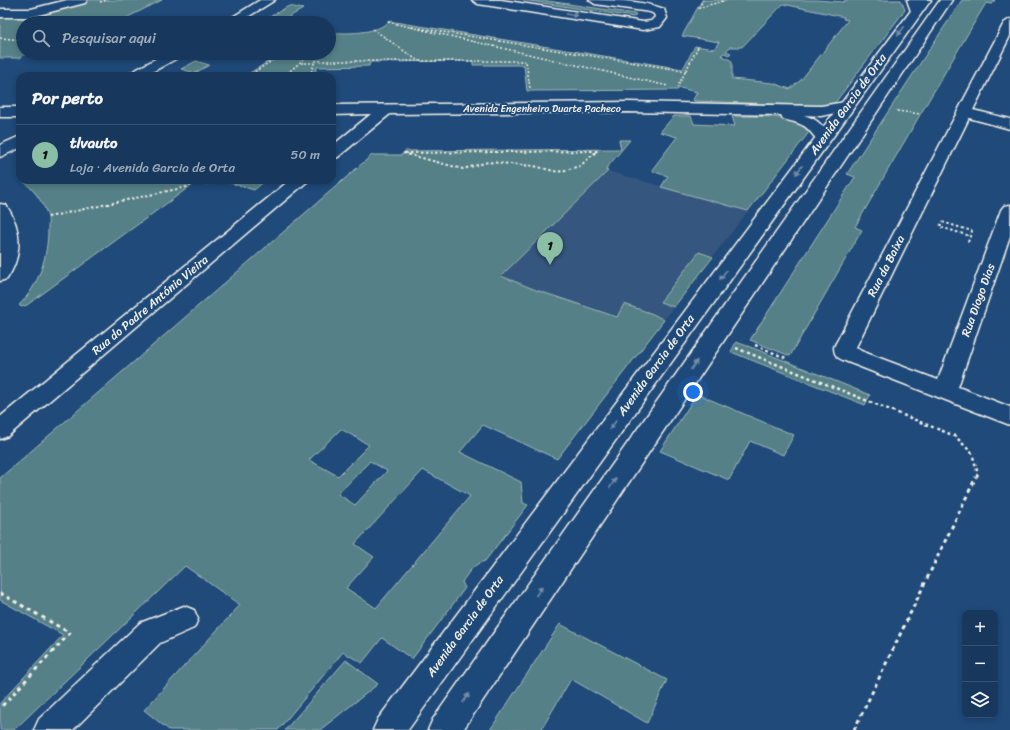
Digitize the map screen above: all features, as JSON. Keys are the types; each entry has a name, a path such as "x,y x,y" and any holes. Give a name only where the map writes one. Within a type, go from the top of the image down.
{"street":[{"path":"0,13 15,16 28,15 81,0"},
{"path":"241,16 270,0"},
{"path":"478,0 643,26 655,24 661,18 660,12 653,9 595,0"},
{"name":"Avenida Garcia de Orta","path":"444,730 946,0"},
{"name":"Avenida Garcia de Orta","path":"389,730 845,108 918,4"},
{"name":"Rua da Baixa","path":"1010,23 845,347 845,352 853,356 1010,416"},
{"path":"142,72 164,60"},
{"name":"Avenida Engenheiro Duarte Pacheco","path":"336,110 620,107 822,111 845,108"},
{"path":"336,151 387,109"},
{"name":"Avenida Engenheiro Duarte Pacheco","path":"751,109 791,116 812,124 820,130 823,138"},
{"path":"0,112 16,112"},
{"path":"965,112 1010,124"},
{"path":"0,152 16,143"},
{"name":"Rua do Padre António Vieira","path":"0,430 295,184"},
{"path":"0,208 8,223 10,238 7,259 0,275"},
{"name":"Rua Diogo Dias","path":"945,391 1010,210"},
{"path":"50,730 150,633 184,619"}],"path":[{"path":"703,0 698,8 726,0"},
{"path":"388,22 411,27 686,71"},
{"path":"411,27 414,29 669,86"},
{"path":"373,29 417,61"},
{"path":"0,38 16,39"},
{"path":"677,90 676,88 698,46"},
{"path":"528,55 526,57 526,61 530,91"},
{"path":"254,72 273,60"},
{"path":"289,72 303,60"},
{"path":"300,63 314,63 315,61 526,61"},
{"path":"311,72 314,63"},
{"path":"890,109 920,114"},
{"path":"598,150 580,166 558,172 534,166 488,162 463,169 404,153 598,150"},
{"path":"48,217 191,186"},
{"path":"968,242 972,231 942,222 940,227 970,236"},
{"path":"755,345 788,359"},
{"path":"734,348 868,400 955,436 972,453 978,474 854,730"},
{"path":"0,593 70,634 0,708"}],"shaded area":[{"path":"608,171 748,211 657,329 536,290 501,276"}],"green space":[{"path":"88,0 162,0 130,16 30,16"},
{"path":"523,0 541,0 636,14 634,17"},
{"path":"702,0 816,0 844,2 845,0 901,0 905,10 834,104 827,106 695,101 693,100 697,92 680,88 677,90 527,91 524,65 473,65 473,61 370,62 369,66 317,67 315,72 251,72 271,60 336,60 336,32 352,33 369,31 384,25 389,21 683,69 695,46 714,49 719,42 682,36","holes":["783,4 844,17 843,19 848,20 801,80 790,89 773,83 732,79 732,61 721,55 724,53 729,55 731,53 726,51 730,47 742,47"]},
{"path":"962,0 995,0 992,4 986,3 871,199 855,227 862,230 790,356 750,340 855,177 847,174"},
{"path":"289,6 303,9 291,16 271,16"},
{"path":"0,15 16,17 16,58 0,58"},
{"path":"196,61 209,65 197,72 181,69"},
{"path":"674,116 691,116 694,124 735,126 732,116 773,117 793,121 810,131 748,211 661,187 668,176 651,171 677,137 660,132"},
{"path":"619,140 630,140 605,170 608,171 501,276 536,290 617,317 624,304 653,314 664,320 557,459 483,425 460,452 521,482 523,503 528,505 485,561 474,566 469,572 462,582 465,588 412,659 382,638 362,663 343,652 278,730 169,730 144,710 240,605 185,566 14,730 0,730 0,703 63,635 0,600 0,478 372,155 402,155 405,151 621,149","holes":["341,429 369,445 338,476 309,460","370,461 387,471 355,505 338,494","423,470 470,496 376,608 346,588 374,557 355,544"]},
{"path":"27,184 193,184 27,305 21,307 19,305 32,289 41,270 48,239 47,214 40,199"},
{"path":"234,184 261,184 254,190"},
{"path":"699,252 713,257 674,307 660,302"},
{"path":"736,342 870,395 865,405 731,352"},
{"path":"697,394 794,435 783,455 750,441 729,480 660,451"},
{"path":"560,624 667,680 647,723 571,679 541,730 490,730"},
{"path":"346,660 378,684 320,730 285,730"}],"place":[{"name":"tlvauto","path":"550,265"}]}
